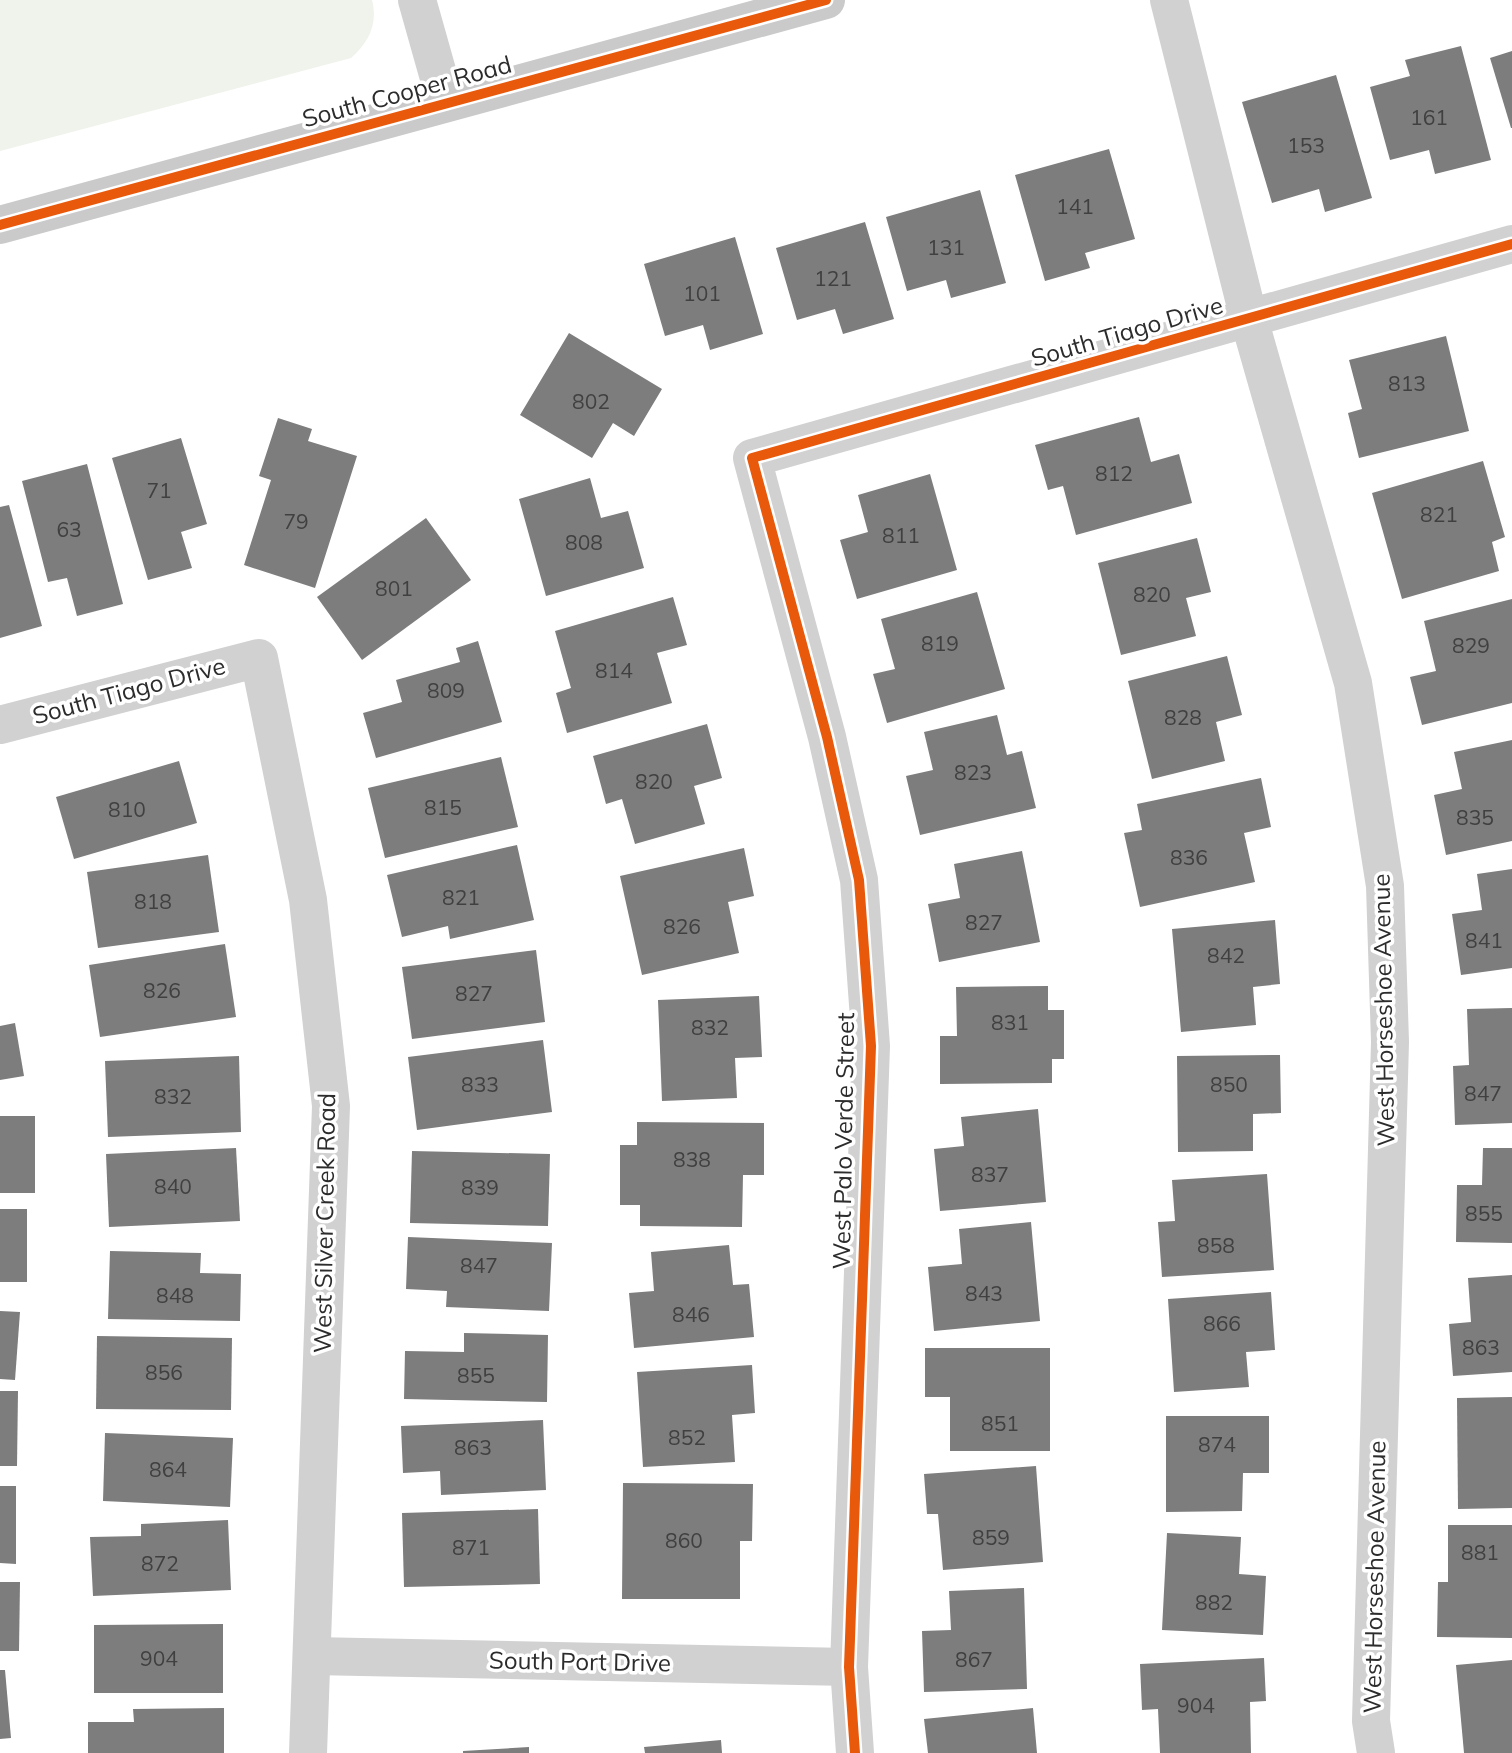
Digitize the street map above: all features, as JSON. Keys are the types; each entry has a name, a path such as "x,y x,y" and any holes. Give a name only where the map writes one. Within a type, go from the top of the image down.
{"main road":[{"name":"South Cooper Road","path":"0,225 826,0"}],"street":[{"path":"417,0 446,103"},
{"name":"West Horseshoe Avenue","path":"1169,0 1250,319 1353,683 1385,886 1390,1042 1371,1721 1376,1753"},
{"name":"South Tiago Drive","path":"752,458 1512,244"},
{"name":"West Palo Verde Street","path":"752,458 827,737 859,880 871,1046 849,1667 855,1753"},
{"name":"South Tiago Drive","path":"0,725 259,657"},
{"name":"West Silver Creek Road","path":"259,657 308,900 331,1106 309,1753"},
{"name":"South Port Drive","path":"312,1656 849,1667"}],"shaded area":[{"path":"0,0 372,0 374,17 367,39 351,58 0,151"}],"building":[{"path":"1461,46 1491,160 1435,174 1429,150 1390,160 1370,87 1410,76 1405,60"},
{"path":"1512,51 1512,128 1511,128 1490,58"},
{"path":"1336,75 1372,198 1325,212 1319,189 1272,203 1242,102"},
{"path":"1109,149 1135,239 1085,253 1090,268 1045,281 1015,175"},
{"path":"980,190 1006,283 951,298 946,280 907,291 886,217"},
{"path":"865,222 894,319 843,334 835,309 797,320 776,248"},
{"path":"735,237 763,334 710,350 703,325 665,336 644,264"},
{"path":"569,333 662,389 634,436 613,423 592,458 520,415"},
{"path":"1446,336 1469,431 1359,458 1348,413 1362,409 1349,360"},
{"path":"1139,417 1151,462 1179,454 1192,503 1076,535 1063,486 1048,490 1035,445"},
{"path":"278,418 312,429 308,441 357,456 315,588 244,565 271,480 259,476"},
{"path":"181,438 207,524 181,532 192,568 148,580 112,458"},
{"path":"1483,461 1505,537 1492,542 1499,571 1402,599 1372,493"},
{"path":"87,464 123,604 77,616 67,578 48,582 22,481"},
{"path":"930,474 957,570 857,599 840,540 868,532 858,495"},
{"path":"590,478 601,518 628,511 644,568 546,596 519,499"},
{"path":"9,505 42,626 0,638 0,507"},
{"path":"426,518 471,580 362,660 317,597"},
{"path":"1197,538 1211,592 1186,598 1196,636 1121,655 1098,563"},
{"path":"977,592 1005,689 887,723 873,674 895,669 881,619"},
{"path":"673,597 687,645 657,653 672,703 567,733 556,693 571,688 555,631"},
{"path":"1512,599 1512,703 1422,725 1410,677 1436,671 1424,621"},
{"path":"478,641 502,722 376,758 363,713 402,702 396,680 460,662 456,648"},
{"path":"1227,656 1242,715 1216,722 1225,761 1152,779 1128,681"},
{"path":"997,715 1007,755 1022,751 1036,808 920,835 906,776 933,770 924,732"},
{"path":"707,724 722,778 694,786 705,824 635,844 622,799 606,804 593,756"},
{"path":"1512,740 1512,841 1446,855 1434,795 1462,789 1454,752"},
{"path":"501,757 518,827 385,858 368,788"},
{"path":"179,761 197,823 74,859 56,797"},
{"path":"1261,778 1271,827 1244,833 1255,882 1140,907 1124,833 1142,830 1137,804"},
{"path":"517,845 534,920 450,939 448,926 402,937 387,875"},
{"path":"744,848 754,896 728,902 739,953 642,975 620,876"},
{"path":"1022,851 1040,942 939,962 928,904 960,898 954,864"},
{"path":"208,855 219,932 98,948 87,872"},
{"path":"1512,869 1512,968 1461,975 1452,914 1482,910 1477,874"},
{"path":"1275,920 1280,984 1253,987 1256,1025 1181,1032 1172,929"},
{"path":"225,944 236,1017 100,1037 89,965"},
{"path":"536,950 545,1022 412,1039 402,967"},
{"path":"1048,986 1048,1010 1064,1010 1064,1059 1052,1059 1052,1083 940,1084 940,1036 957,1036 956,987"},
{"path":"759,996 762,1057 735,1058 737,1098 662,1101 658,1000"},
{"path":"1512,1008 1512,1123 1455,1125 1453,1066 1469,1065 1467,1009"},
{"path":"15,1023 24,1076 0,1080 0,1026"},
{"path":"543,1040 552,1112 417,1130 408,1057"},
{"path":"1280,1055 1281,1113 1253,1114 1253,1151 1178,1152 1177,1056"},
{"path":"239,1056 241,1132 108,1137 105,1061"},
{"path":"1038,1109 1046,1202 940,1211 934,1149 964,1146 961,1117"},
{"path":"0,1116 35,1116 35,1193 0,1193"},
{"path":"637,1122 764,1123 764,1175 743,1175 742,1227 640,1226 640,1205 620,1205 620,1145 637,1145"},
{"path":"236,1148 240,1221 109,1227 106,1154"},
{"path":"1483,1148 1512,1148 1512,1243 1456,1242 1457,1185 1482,1185"},
{"path":"412,1151 550,1154 548,1226 410,1223"},
{"path":"1267,1174 1274,1270 1162,1277 1158,1222 1175,1221 1172,1180"},
{"path":"0,1209 27,1209 27,1282 0,1282"},
{"path":"1031,1222 1040,1321 934,1331 928,1267 962,1264 959,1229"},
{"path":"408,1237 552,1243 549,1311 446,1307 447,1291 406,1289"},
{"path":"729,1245 733,1285 749,1284 754,1337 634,1348 629,1293 654,1291 651,1252"},
{"path":"110,1251 201,1253 200,1273 241,1274 240,1321 108,1319"},
{"path":"1512,1275 1512,1372 1453,1376 1449,1324 1471,1322 1468,1278"},
{"path":"1271,1292 1275,1350 1246,1352 1249,1387 1174,1392 1168,1299"},
{"path":"0,1311 20,1312 15,1380 0,1379"},
{"path":"464,1333 548,1335 547,1402 404,1399 405,1351 464,1352"},
{"path":"97,1336 232,1338 231,1410 96,1409"},
{"path":"925,1348 1050,1348 1050,1451 950,1451 950,1397 925,1397"},
{"path":"752,1365 755,1413 732,1415 735,1462 643,1467 637,1372"},
{"path":"0,1391 18,1391 17,1466 0,1466"},
{"path":"1512,1397 1512,1508 1458,1509 1457,1398"},
{"path":"1166,1416 1269,1416 1269,1473 1243,1473 1242,1511 1166,1512"},
{"path":"543,1420 546,1490 441,1495 440,1471 403,1473 401,1426"},
{"path":"105,1433 233,1438 230,1507 103,1501"},
{"path":"1036,1466 1043,1562 943,1570 938,1514 927,1514 924,1474"},
{"path":"623,1483 753,1484 752,1541 740,1541 740,1599 622,1599"},
{"path":"0,1486 16,1486 16,1564 0,1563"},
{"path":"538,1509 540,1584 404,1587 402,1513"},
{"path":"228,1520 231,1590 93,1596 90,1537 141,1536 141,1524"},
{"path":"1448,1525 1512,1525 1512,1638 1437,1637 1438,1582 1448,1582"},
{"path":"1167,1533 1241,1537 1239,1574 1266,1576 1263,1635 1162,1630"},
{"path":"0,1582 20,1582 19,1651 0,1651"},
{"path":"1024,1588 1027,1689 924,1692 922,1631 951,1630 949,1591"},
{"path":"223,1624 223,1693 94,1693 94,1625"},
{"path":"1264,1658 1266,1701 1250,1702 1251,1753 1160,1753 1158,1709 1142,1710 1140,1664"},
{"path":"1512,1660 1512,1753 1464,1753 1456,1665"},
{"path":"0,1670 5,1670 11,1738 0,1739"},
{"path":"224,1708 224,1753 88,1753 88,1722 134,1722 133,1709"},
{"path":"1033,1708 1037,1753 928,1753 924,1719"},
{"path":"721,1740 722,1753 645,1753 644,1747"},
{"path":"529,1747 529,1753 463,1753 463,1751"}],"cycle path":[{"path":"0,225 826,0"},
{"path":"855,1753 849,1667 871,1046 859,880 827,737 752,458 1512,244"}]}
